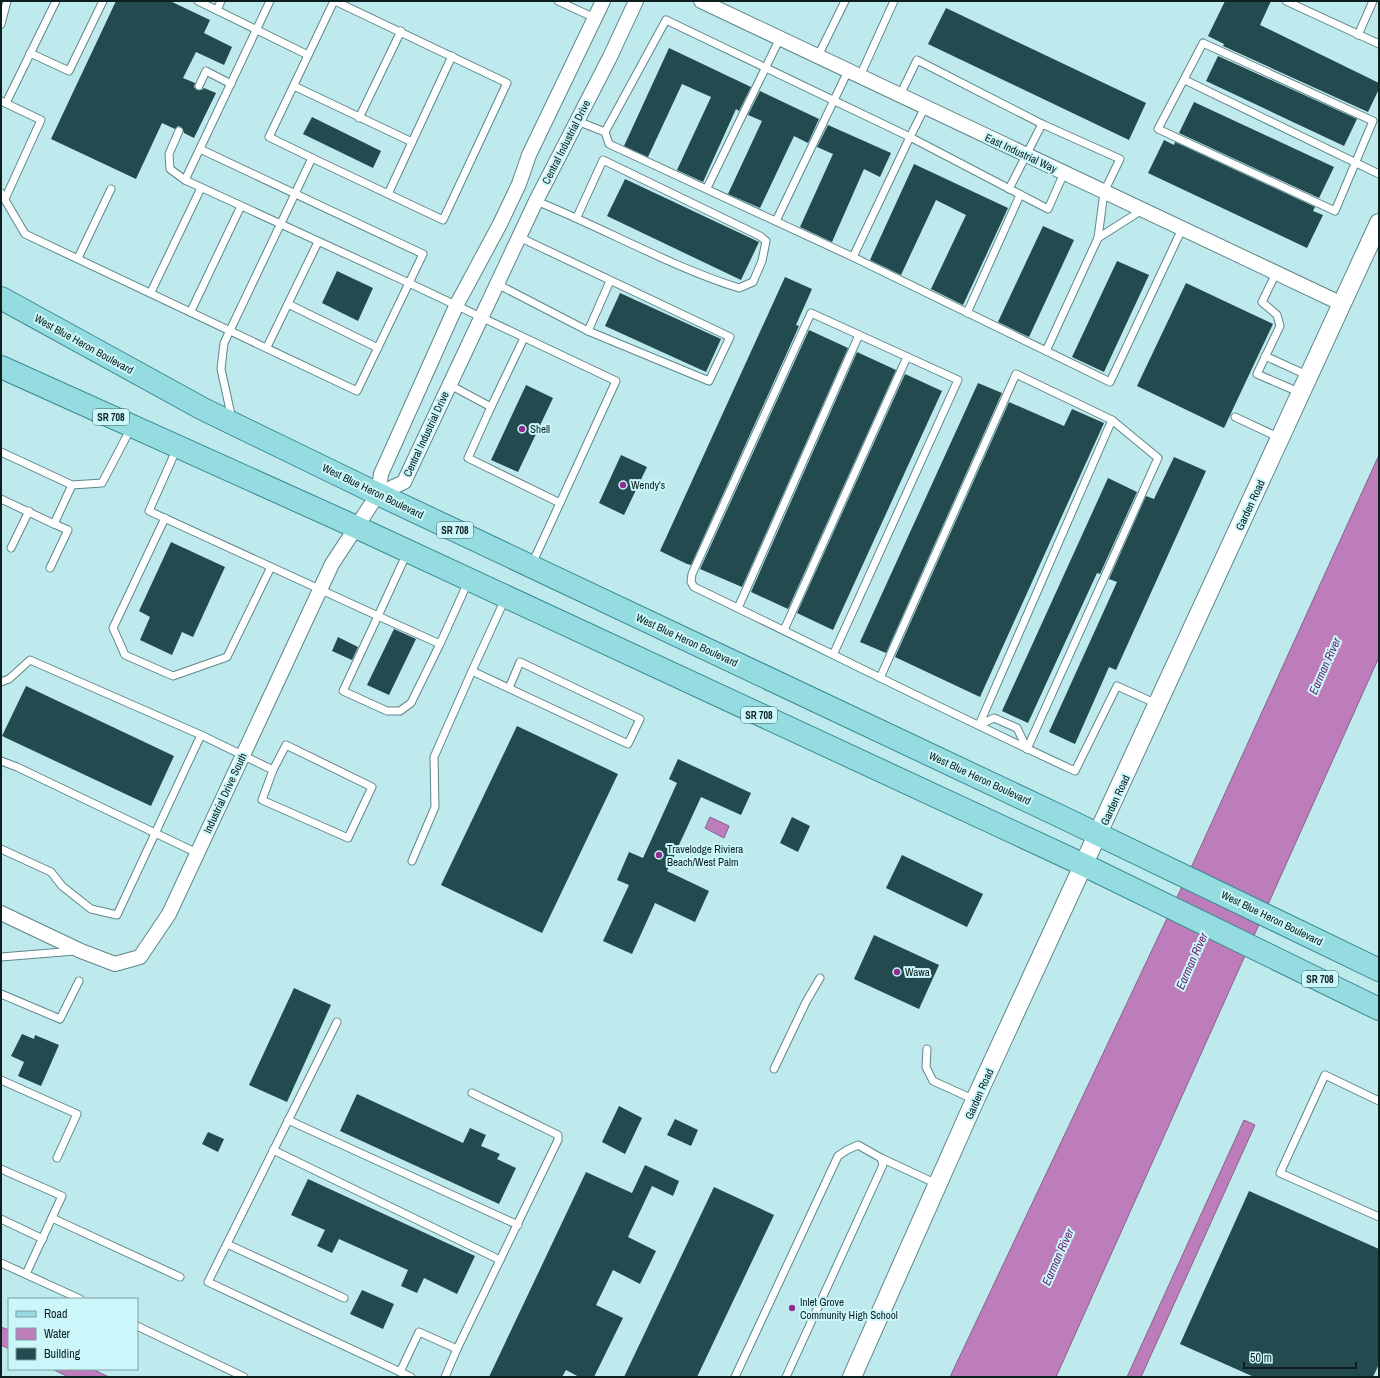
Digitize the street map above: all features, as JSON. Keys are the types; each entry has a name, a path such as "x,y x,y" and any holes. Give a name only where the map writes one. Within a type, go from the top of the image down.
{"main road":[{"name":"West Blue Heron Boulevard","path":"1,298 170,392 378,494 1099,834 1379,970"},
{"name":"SR 708","path":"1,367 356,527 1084,865 1379,1009"}],"street":[{"path":"378,494 381,474 457,304 519,184 528,155 603,1"},
{"name":"Central Industrial Drive","path":"378,494 404,482 536,201 610,57 636,1"},
{"name":"East Industrial Way","path":"701,1 1342,304"},
{"name":"Garden Road","path":"852,1377 939,1185 975,1100 1159,704 1379,223"},
{"name":"Industrial Drive South","path":"1,913 81,951 115,964 140,957 169,914 332,564 378,494"}],"lane":[{"path":"1,24 7,1"},
{"path":"56,1 4,102 41,120 3,196 26,234 357,391 423,254 200,149"},
{"path":"30,53 69,71 102,1"},
{"path":"198,1 308,55"},
{"path":"217,10 221,1"},
{"path":"185,180 270,1"},
{"path":"334,1 401,31 507,83 443,220 269,137 334,1"},
{"path":"558,1 595,18"},
{"path":"818,56 845,1"},
{"path":"776,221 835,101 854,74 894,1"},
{"path":"1286,1 1379,44"},
{"path":"1358,35 1373,1"},
{"path":"1064,173 1048,209 910,137 666,20 605,132 609,144 707,188 853,257 1110,382 1182,229"},
{"path":"359,118 401,31"},
{"path":"707,188 780,38"},
{"path":"1203,43 1373,121 1356,162 1335,211 1158,129 1185,80 1203,43"},
{"path":"388,194 452,56"},
{"path":"900,96 917,60 1042,124 1120,159 1104,192 1098,238 1046,351"},
{"path":"199,86 206,71 231,84"},
{"path":"1185,80 1379,174"},
{"path":"294,86 412,142"},
{"path":"853,257 925,107"},
{"path":"577,121 605,132"},
{"path":"1009,189 1042,124"},
{"path":"179,131 169,154 170,169 185,180 318,242 457,304 524,338 616,381 531,566"},
{"path":"233,423 221,369 224,343 312,158"},
{"path":"536,201 577,217 706,278 739,288 753,282 762,261 766,241 760,236 603,160 577,217"},
{"path":"151,292 201,188"},
{"path":"78,258 111,189"},
{"path":"967,313 1020,195"},
{"path":"191,311 241,206"},
{"path":"1098,238 1142,210"},
{"path":"497,284 588,331 709,382 730,337 519,237"},
{"path":"267,347 318,242"},
{"path":"1276,273 1262,302 1277,315 1280,326 1257,374 1301,393"},
{"path":"588,331 610,281"},
{"path":"288,304 378,348"},
{"path":"833,655 958,380 811,313 692,574 691,582 694,587 784,630 833,655 1027,749 1075,771 1116,686 1159,704"},
{"path":"738,608 859,335"},
{"path":"524,338 468,458 560,503"},
{"path":"1265,356 1309,376"},
{"path":"784,630 906,357"},
{"path":"880,678 1016,374 1112,420 1158,458 1027,749"},
{"path":"450,385 491,407"},
{"path":"1235,416 1281,438"},
{"path":"979,725 1112,420"},
{"path":"1,452 72,486 102,483 132,426"},
{"path":"177,446 149,511 440,644"},
{"path":"54,524 72,486"},
{"path":"2,501 68,530 50,568"},
{"path":"11,548 29,512"},
{"path":"165,518 113,628 125,655 172,676 227,657 271,567"},
{"path":"408,551 343,691 387,711 400,711 411,703 470,580"},
{"path":"412,861 435,807 434,757 506,597"},
{"path":"1,682 9,679 30,660 202,735 273,770"},
{"path":"472,672 628,744 640,718 520,662 509,688"},
{"path":"979,725 994,718 1017,728 1027,749"},
{"path":"1,849 51,872 62,886 91,909 117,915 202,735"},
{"path":"286,745 372,787 348,838 262,800 273,770 286,745"},
{"path":"1,761 17,767 197,853"},
{"path":"1,957 81,951"},
{"path":"774,1069 806,1002 820,978"},
{"path":"1,994 60,1019 79,981"},
{"path":"336,1022 208,1282 411,1377"},
{"path":"927,1049 926,1067 933,1081 975,1100"},
{"path":"1379,1101 1324,1075 1280,1173 1379,1218"},
{"path":"1,1080 77,1114 57,1158"},
{"path":"445,1377 457,1349 558,1140 558,1135 472,1093"},
{"path":"288,1120 518,1225"},
{"path":"735,1377 838,1156 858,1145 881,1158 939,1185"},
{"path":"273,1150 500,1260"},
{"path":"786,1377 883,1165 881,1158"},
{"path":"1,1169 62,1196 26,1274"},
{"path":"52,1218 180,1277"},
{"path":"1,1219 43,1239"},
{"path":"227,1244 344,1298"},
{"path":"1,1263 78,1298"},
{"path":"138,1326 244,1377"},
{"path":"400,1372 419,1332 457,1349"}],"water":[{"name":"Earman River","path":"1379,455 1379,657 1056,1377 950,1377 1196,857"},
{"path":"710,817 729,826 724,838 705,828"},
{"path":"1244,1120 1255,1125 1141,1377 1127,1377"},
{"path":"1,1327 8,1330 8,1348 1,1345"},
{"path":"54,1370 94,1370 109,1377 69,1377"}],"building":[{"path":"116,1 170,1 210,20 204,33 232,47 224,65 196,52 183,78 195,83 194,87 197,90 202,90 204,88 216,93 194,138 184,133 181,127 178,126 175,129 162,123 136,179 51,139"},
{"path":"1225,1 1271,1 1260,25 1379,83 1379,89 1368,112 1223,46 1224,44 1208,36"},
{"path":"946,8 1146,103 1129,140 928,44"},
{"path":"669,48 751,87 739,111 736,109 703,182 677,170 711,97 682,84 648,157 624,146"},
{"path":"1218,56 1357,119 1344,146 1206,81"},
{"path":"760,91 819,119 808,143 794,136 760,208 728,194 762,121 748,115"},
{"path":"1194,102 1334,167 1319,198 1179,133"},
{"path":"312,117 381,151 373,168 303,134"},
{"path":"828,125 891,153 880,177 864,169 832,242 800,227 833,154 817,147"},
{"path":"1164,140 1174,145 1175,142 1315,207 1313,211 1323,215 1307,248 1148,173"},
{"path":"914,164 1008,208 963,305 931,289 966,215 936,200 901,275 870,260"},
{"path":"625,179 759,242 741,280 607,216"},
{"path":"1043,226 1074,240 1029,337 998,322"},
{"path":"1117,261 1149,275 1104,372 1072,357"},
{"path":"337,271 373,288 358,321 322,303"},
{"path":"785,277 812,289 796,325 799,326 691,565 687,564 660,551"},
{"path":"1186,283 1273,324 1224,428 1137,386"},
{"path":"620,293 721,339 706,372 605,326"},
{"path":"809,330 848,348 742,587 700,569"},
{"path":"857,352 896,370 788,609 751,592"},
{"path":"905,374 942,391 833,630 797,613"},
{"path":"978,383 1002,393 886,653 860,642"},
{"name":"Shell","path":"526,385 553,398 518,472 491,460"},
{"path":"1009,402 1064,426 1072,409 1104,423 980,697 895,657"},
{"name":"Wendy's","path":"621,455 647,467 624,515 599,503"},
{"path":"1174,457 1206,471 1116,670 1109,667 1075,744 1049,732 1117,582 1109,579 1146,496 1154,499"},
{"path":"1108,478 1137,492 1100,574 1097,573 1028,723 1002,711"},
{"path":"171,542 225,567 193,637 182,632 172,655 140,640 150,617 139,611"},
{"path":"394,629 416,639 389,695 367,685"},
{"path":"338,637 358,647 352,660 332,651"},
{"path":"26,686 174,756 151,806 2,736"},
{"path":"517,726 618,774 542,933 441,885"},
{"name":"Travelodge Riviera Beach/West Palm","path":"678,759 751,793 741,815 701,797 667,871 709,891 695,922 655,903 632,954 603,941 629,885 617,880 629,852 643,858 677,783 669,779"},
{"path":"792,817 810,826 798,852 780,843"},
{"path":"902,855 983,894 967,927 886,888"},
{"name":"Wawa","path":"874,935 939,965 919,1009 854,979"},
{"path":"294,988 331,1005 287,1102 249,1085"},
{"path":"22,1034 34,1039 35,1035 59,1045 41,1086 18,1076 24,1062 11,1056"},
{"path":"357,1094 463,1143 470,1128 486,1135 481,1146 500,1154 497,1159 516,1168 499,1204 340,1131"},
{"path":"619,1106 642,1118 625,1154 602,1142"},
{"path":"675,1119 698,1130 691,1146 667,1135"},
{"path":"208,1132 224,1139 218,1152 202,1144"},
{"path":"645,1165 679,1181 673,1196 652,1186 628,1237 656,1251 640,1284 613,1270 596,1305 623,1318 594,1377 579,1377 566,1370 562,1377 489,1377 586,1172 632,1193"},
{"path":"308,1179 475,1256 457,1294 424,1278 417,1293 401,1286 408,1270 339,1239 332,1253 317,1246 325,1230 291,1215"},
{"path":"714,1187 774,1215 697,1377 624,1377"},
{"path":"1249,1191 1379,1249 1379,1364 1373,1377 1254,1377 1180,1344"},
{"path":"362,1290 394,1304 383,1329 350,1314"}],"place":[{"name":"Shell","path":"522,429"},
{"name":"Wendy's","path":"623,485"},
{"name":"Travelodge Riviera Beach/West Palm","path":"659,855"},
{"name":"Wawa","path":"897,972"},
{"name":"Inlet Grove Community High School","path":"792,1308"}]}
